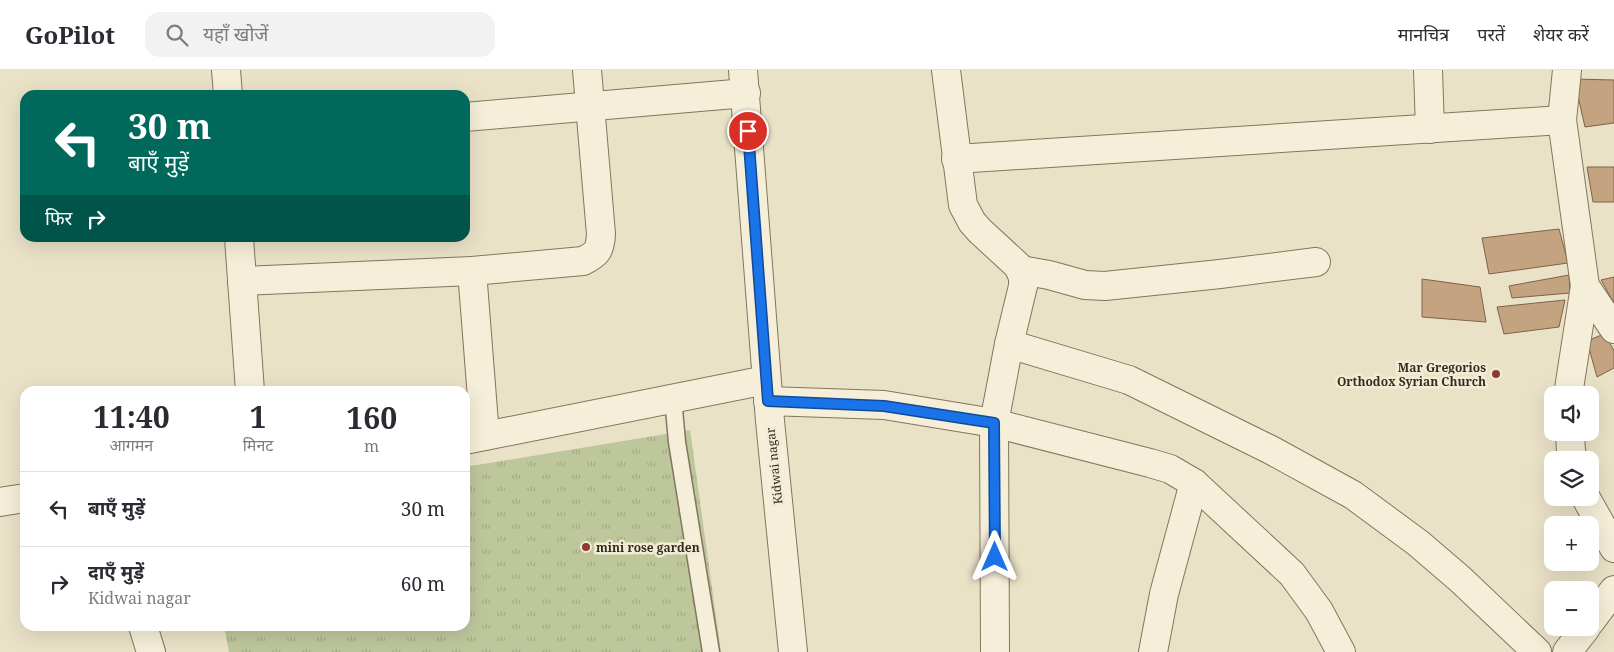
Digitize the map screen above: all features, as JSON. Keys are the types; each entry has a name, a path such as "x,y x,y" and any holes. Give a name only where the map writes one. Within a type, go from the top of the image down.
{"street":[{"path":"226,70 228,90"},
{"path":"242,282 472,272 583,262 597,252 601,234 587,70"},
{"path":"946,70 963,205 980,231 1021,270 1024,277 994,423 995,652"},
{"path":"1428,70 1430,129"},
{"path":"1567,70 1562,120 1586,286 1569,386"},
{"path":"470,117 590,106 745,81"},
{"name":"Kidwai nagar","path":"745,81 767,390 793,652"},
{"path":"956,159 1562,120"},
{"path":"239,242 250,386"},
{"path":"1021,270 1049,275 1085,285 1105,286 1316,262"},
{"path":"472,272 475,438 674,398 767,390 994,423 1150,463 1170,469 1194,483 1292,574 1319,611 1341,652"},
{"path":"1586,286 1614,329"},
{"path":"1010,344 1129,380 1271,450 1353,496 1418,543 1460,579 1536,652"},
{"path":"1153,652 1164,594 1194,483"},
{"path":"0,502 20,499"},
{"path":"1590,506 1614,548"},
{"path":"1599,610 1614,590"},
{"path":"145,631 151,652"},
{"path":"1567,652 1580,636"}],"lane":[{"path":"674,398 677,442 711,652"}],"green space":[{"name":"mini rose garden","path":"690,430 721,652 229,652 225,631 470,631 470,466"}],"building":[{"path":"1574,79 1614,80 1614,123 1585,127"},
{"path":"1587,167 1614,167 1614,202 1593,202"},
{"path":"1559,229 1568,263 1489,274 1482,238"},
{"path":"1569,275 1570,293 1512,298 1509,286"},
{"path":"1614,277 1614,303 1601,280"},
{"path":"1422,279 1480,287 1486,322 1422,317"},
{"path":"1565,300 1559,327 1504,334 1497,307"},
{"path":"1604,334 1614,350 1614,368 1597,377 1587,341"}],"place":[{"name":"Mar Gregorios Orthodox Syrian Church","path":"1496,374"},
{"name":"mini rose garden","path":"586,547"}],"route":[{"path":"748,131 768,401 884,406 994,423 995,557"}]}
